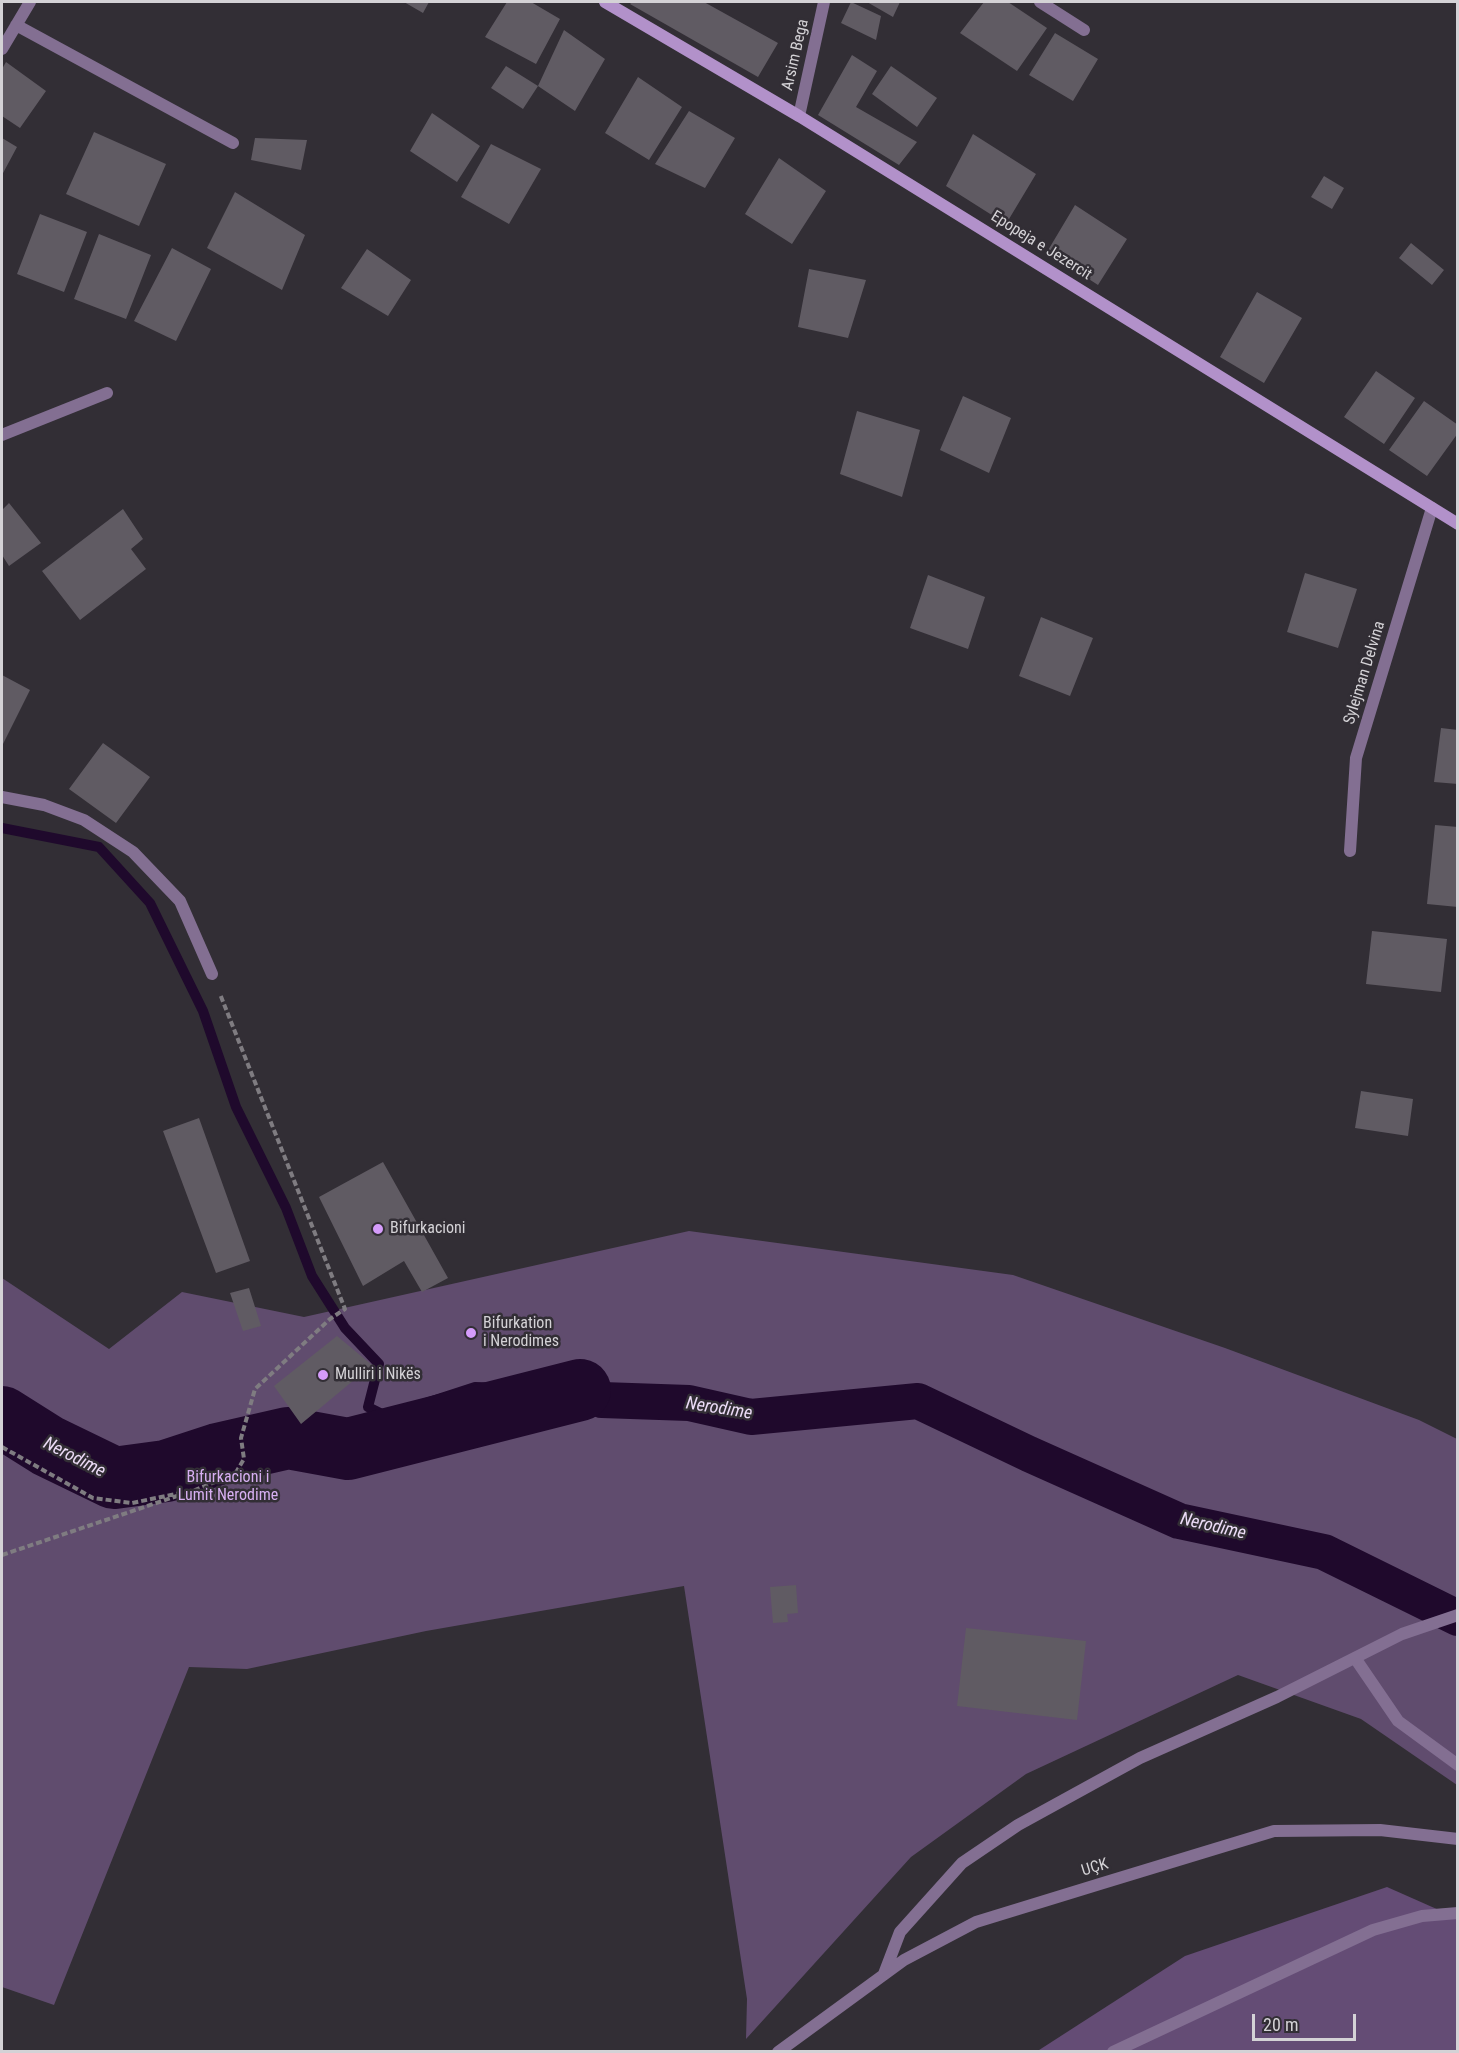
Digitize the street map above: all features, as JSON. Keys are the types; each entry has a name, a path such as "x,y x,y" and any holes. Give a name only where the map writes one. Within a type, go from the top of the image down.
{"main road":[{"name":"Epopeja e Jezercit","path":"605,2 799,116 1458,524"}],"street":[{"path":"2,49 30,2"},
{"name":"Arsim Bega","path":"799,116 824,2"},
{"path":"1040,2 1084,30"},
{"path":"16,25 233,143"},
{"path":"2,435 107,393"},
{"name":"Sylejman Delvina","path":"1350,851 1356,758 1432,508"},
{"path":"2,797 44,805 84,820 132,852 180,902 212,974"},
{"path":"883,1975 900,1932 962,1863 1018,1825 1140,1758 1277,1697 1402,1634 1458,1615"},
{"path":"1355,1658 1398,1720 1458,1765"},
{"name":"UÇK","path":"778,2052 904,1960 976,1922 1274,1831 1380,1830 1458,1839"},
{"path":"1113,2052 1373,1930 1422,1916 1458,1913"}],"path":[{"path":"2,1555 236,1474 244,1459 241,1438 255,1389 330,1319 345,1309 212,974"},
{"path":"2,1447 93,1498 132,1503 195,1490"}],"green space":[{"name":"Bifurkacioni i Lumit Nerodime","path":"689,1231 1013,1275 1225,1348 1419,1420 1457,1439 1457,1785 1361,1719 1238,1675 1026,1774 911,1857 746,2039 747,1999 684,1586 426,1631 247,1669 189,1667 54,2005 2,1987 2,1278 109,1349 182,1292 304,1317"}],"shaded area":[{"path":"1387,1887 1457,1918 1457,2051 1036,2052 1185,1956"}],"building":[{"path":"404,2 429,2 423,13"},
{"path":"507,2 531,2 560,19 536,64 485,37"},
{"path":"632,2 704,2 778,43 758,77 630,4"},
{"path":"851,2 881,16 876,40 841,23"},
{"path":"867,2 900,2 893,17"},
{"path":"984,2 1008,2 1047,28 1017,71 960,33"},
{"path":"564,30 605,59 575,111 538,86"},
{"path":"1055,33 1098,59 1073,101 1029,75"},
{"path":"852,55 877,71 856,107 917,142 899,165 818,115"},
{"path":"6,62 46,91 20,128 2,116 2,69"},
{"path":"506,66 538,86 523,109 491,88"},
{"path":"891,66 937,98 917,127 872,94"},
{"path":"638,77 682,107 649,160 605,133"},
{"path":"689,111 735,138 705,188 655,164"},
{"path":"432,113 480,146 457,182 410,151"},
{"path":"94,132 166,164 139,226 66,194"},
{"path":"973,134 1036,174 1006,224 946,186"},
{"path":"2,138 17,147 2,175"},
{"path":"255,138 307,140 301,170 251,160"},
{"path":"491,144 541,169 509,224 461,197"},
{"path":"779,158 826,191 792,244 745,214"},
{"path":"1324,176 1344,188 1332,209 1311,197"},
{"path":"235,192 305,235 282,290 207,248"},
{"path":"1075,205 1127,239 1098,285 1047,252"},
{"path":"40,214 87,232 64,292 17,274"},
{"path":"99,234 151,255 126,319 74,299"},
{"path":"1411,243 1444,270 1432,285 1399,258"},
{"path":"172,248 211,269 176,341 134,321"},
{"path":"367,249 411,280 388,316 341,288"},
{"path":"809,269 866,280 848,338 798,327"},
{"path":"1257,292 1302,318 1264,383 1220,357"},
{"path":"1376,371 1415,398 1384,444 1344,417"},
{"path":"963,396 1011,418 989,473 940,450"},
{"path":"1424,401 1458,425 1458,433 1427,476 1389,450"},
{"path":"857,411 920,430 902,497 840,474"},
{"path":"9,503 41,543 9,566 2,555 2,510"},
{"path":"123,509 143,539 131,549 146,569 80,620 42,571"},
{"path":"1305,573 1357,589 1338,648 1287,632"},
{"path":"928,575 985,597 968,649 910,628"},
{"path":"1041,617 1093,638 1070,696 1019,676"},
{"path":"2,675 30,690 2,746"},
{"path":"1441,728 1458,730 1458,784 1434,782"},
{"path":"103,743 150,777 116,823 69,789"},
{"path":"1435,825 1458,827 1458,907 1427,904"},
{"path":"1372,931 1447,939 1441,992 1366,984"},
{"path":"1361,1091 1413,1099 1408,1136 1355,1128"},
{"path":"199,1118 250,1261 216,1273 163,1131"},
{"name":"Bifurkacioni","path":"383,1162 448,1278 422,1292 404,1261 363,1286 319,1197"},
{"path":"249,1288 261,1326 243,1331 230,1293"},
{"name":"Mulliri i Nikës","path":"337,1336 372,1365 301,1424 274,1386"},
{"path":"796,1585 798,1613 787,1614 788,1622 773,1623 770,1587"},
{"path":"966,1628 1086,1641 1077,1720 957,1706"}],"waterway":[{"path":"2,828 99,847 150,903 203,1011 236,1107 286,1208 312,1276 345,1328 379,1364 368,1407 386,1416 475,1387 580,1390"},
{"name":"Nerodime","path":"580,1390 602,1400 689,1403 751,1417 918,1401 1179,1521 1324,1552 1458,1618"},
{"name":"Nerodime","path":"2,1417 48,1446 114,1478 166,1471 218,1454 288,1438 348,1449 580,1390"}],"place":[{"name":"Bifurkacioni","path":"378,1229"},
{"name":"Bifurkation i Nerodimes","path":"471,1333"},
{"name":"Mulliri i Nikës","path":"323,1375"}]}
